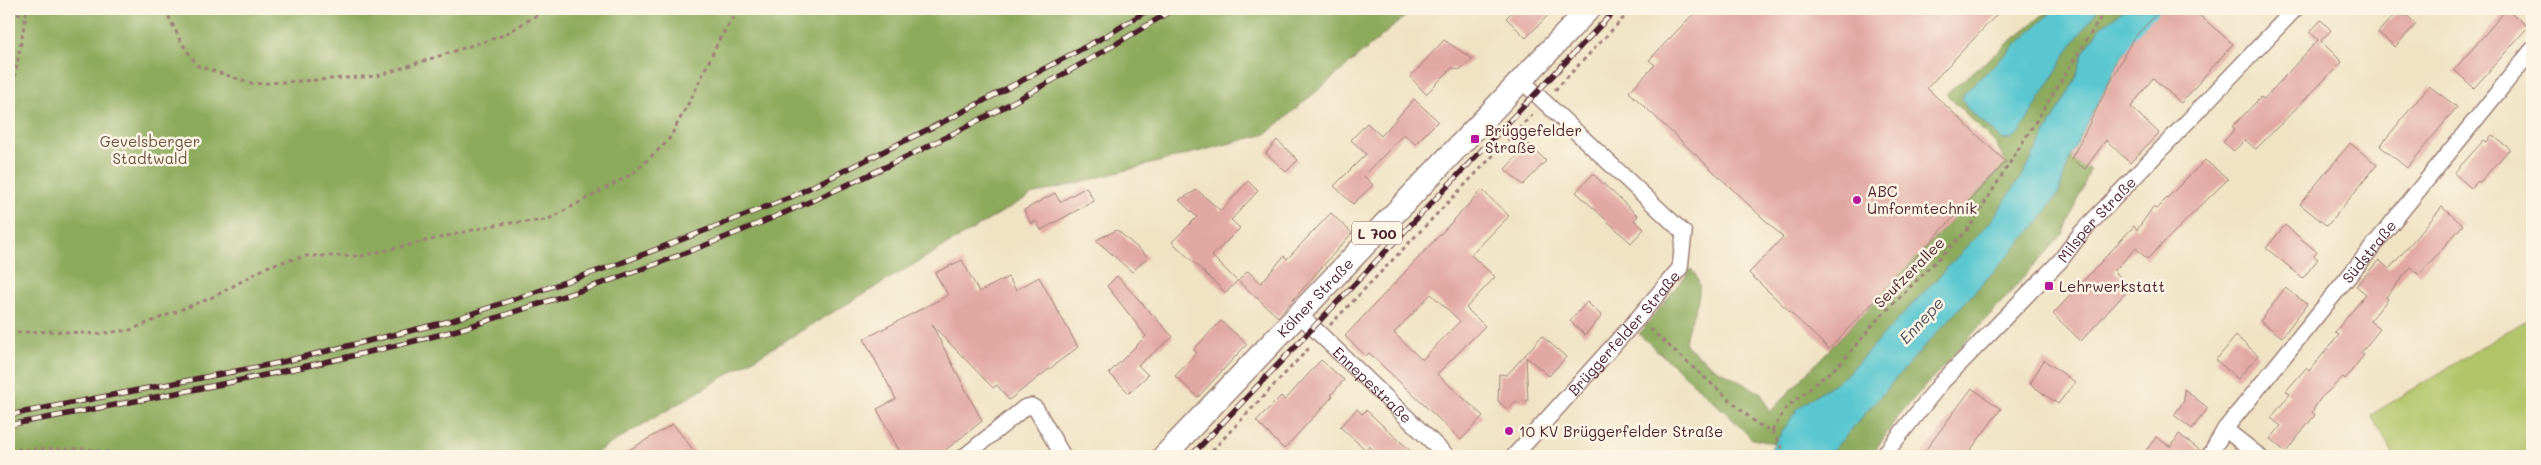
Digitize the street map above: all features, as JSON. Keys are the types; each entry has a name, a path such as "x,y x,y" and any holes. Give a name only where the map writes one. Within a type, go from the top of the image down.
{"main road":[{"name":"Kölner Straße","path":"1164,456 1589,9"}],"street":[{"name":"Milsper Straße","path":"1883,456 1942,382 2060,261 2082,233 2295,9"},
{"name":"Südstraße","path":"2209,456 2225,429 2532,50"},
{"name":"Brüggerfelder Straße","path":"1514,456 1638,318 1680,268 1684,233 1521,80"},
{"name":"Ennepestraße","path":"1299,314 1447,456"},
{"path":"965,456 1024,408 1031,406 1036,409 1064,456"},
{"path":"2225,429 2258,456"}],"path":[{"path":"9,109 27,9"},
{"path":"165,9 181,42 198,66 254,84 377,76 504,34 547,9"},
{"path":"9,333 54,331 97,334 130,330 215,296 271,265 306,256 361,256 498,224 547,220 632,174 668,141 692,97 720,38 739,9"},
{"path":"1207,456 1632,9"},
{"name":"Seufzerallee","path":"1772,431 1786,408 1842,362 1875,322 1968,228 2106,9"},
{"path":"9,14 26,14"},
{"path":"1638,318 1757,424 1772,431 1787,456"},
{"path":"9,449 87,449 137,456"}],"green space":[{"name":"Gevelsberger Stadtwald","path":"9,9 1414,9 1266,134 1031,195 590,456 9,456"},
{"path":"2050,9 2164,9 2122,56 2070,156 2090,170 2064,233 1899,415 1871,456 1771,456 1775,451 1774,443 1752,439 1639,334 1691,269 1697,277 1699,295 1685,344 1713,367 1761,393 1770,412 2006,163 1996,144 1946,94"},
{"path":"2532,316 2532,456 2394,456 2371,415"}],"water":[{"path":"2055,9 2098,9 2069,49 2019,134 2010,139 2003,140 1967,108 1962,99 1964,93"},
{"name":"Ennepe","path":"2125,9 2164,9 2122,56 2070,157 2059,192 2040,221 1919,352 1828,456 1766,456 1798,408 1846,375 1992,220 2025,171 2075,80 2083,53 2101,27"}],"building":[{"path":"1515,9 1554,9 1526,38 1506,18"},
{"name":"ABC Umformtechnik","path":"1698,9 2002,9 1927,88 2006,162 1829,349 1749,273 1783,237 1629,92 1655,65 1649,60"},
{"path":"2161,9 2192,9 2233,44 2181,103 2153,78 2131,107 2159,133 2130,163 2106,140 2085,169 2071,159 2132,40"},
{"path":"2400,9 2416,24 2395,47 2378,32"},
{"path":"2507,9 2528,27 2474,88 2454,70"},
{"path":"2321,20 2331,30 2321,41 2342,62 2256,149 2245,140 2234,151 2223,142 2235,129 2232,127 2261,97 2264,99 2318,40 2310,32"},
{"path":"1444,40 1473,59 1459,70 1452,68 1426,94 1410,77"},
{"path":"2429,86 2457,107 2407,168 2380,146"},
{"path":"1414,99 1438,121 1415,144 1404,134 1364,176 1373,185 1353,204 1334,186 1366,154 1351,140 1367,123 1381,136"},
{"path":"2492,135 2510,149 2480,182 2478,181 2471,188 2454,173 2484,140 2487,142"},
{"path":"1277,140 1298,160 1286,172 1266,153"},
{"path":"2350,143 2377,165 2327,226 2300,204"},
{"path":"1529,144 1546,161 1523,185 1505,169"},
{"path":"2205,160 2228,179 2147,259 2136,248 2114,271 2131,287 2081,341 2053,314 2134,226 2137,230 2153,207 2156,209"},
{"path":"1593,174 1638,216 1634,220 1644,229 1631,243 1576,192"},
{"path":"1248,181 1258,191 1231,220 1240,228 1212,256 1237,281 1226,293 1172,242 1197,217 1179,200 1197,190 1221,211"},
{"path":"1086,187 1094,201 1041,230 1036,221 1031,224 1024,210 1055,193 1060,202"},
{"path":"1482,190 1509,216 1471,255 1495,277 1466,308 1485,326 1437,374 1483,416 1461,440 1369,353 1366,356 1345,336","holes":["1431,294 1460,321 1422,360 1394,333"]},
{"path":"2442,207 2463,225 2419,275 2411,267 2386,297 2388,299 2370,321 2380,329 2361,353 2364,355 2345,379 2343,377 2320,399 2312,412 2315,415 2286,452 2270,439 2281,426 2271,418 2290,394 2286,391 2306,368 2309,371 2339,335 2335,332 2366,294 2356,286 2379,260 2389,269"},
{"path":"1331,213 1352,233 1278,317 1238,281 1248,271 1261,283 1284,256 1287,259"},
{"path":"2285,225 2317,252 2314,256 2318,259 2303,278 2266,248"},
{"path":"1117,230 1148,257 1132,272 1096,240"},
{"path":"962,260 979,292 1008,277 1016,290 1039,277 1078,347 1009,400 997,385 993,388 932,325 982,421 938,456 902,456 877,409 896,399 864,339 948,295 935,273"},
{"path":"1117,276 1173,337 1138,365 1148,375 1129,393 1109,373 1146,336 1107,286"},
{"path":"2285,288 2307,304 2282,337 2260,321"},
{"path":"1587,302 1602,316 1585,335 1570,321"},
{"path":"1221,321 1247,344 1198,397 1175,376 1197,353 1194,349"},
{"path":"1542,336 1566,357 1549,376 1526,357 1528,401 1515,402 1508,410 1498,401 1499,374 1507,375"},
{"path":"2236,336 2258,355 2238,379 2216,360"},
{"path":"1321,360 1344,380 1331,395 1333,396 1284,449 1256,421 1281,396 1285,400"},
{"path":"2044,360 2075,382 2058,404 2030,384"},
{"path":"1972,388 2001,409 1966,456 1921,456"},
{"path":"2184,389 2208,408 2192,429 2174,415 2184,401"},
{"path":"1357,409 1362,414 1366,410 1416,456 1381,456 1369,446 1366,450 1340,427"},
{"path":"673,424 698,456 619,456"},
{"path":"2179,434 2201,451 2200,456 2142,456 2156,437 2171,447"}],"railway":[{"path":"9,415 278,363 450,321 621,263 789,198 951,118 1106,36 1150,9"},
{"path":"9,425 230,382 395,346 472,326 622,276 704,246 866,176 1023,97 1174,9"},
{"path":"1191,456 1616,9"}],"place":[{"name":"Brüggefelder Straße","path":"1475,139"},
{"name":"ABC Umformtechnik","path":"1857,200"},
{"name":"Lehrwerkstatt","path":"2049,286"},
{"name":"10 KV Brüggerfelder Straße","path":"1509,431"}]}
